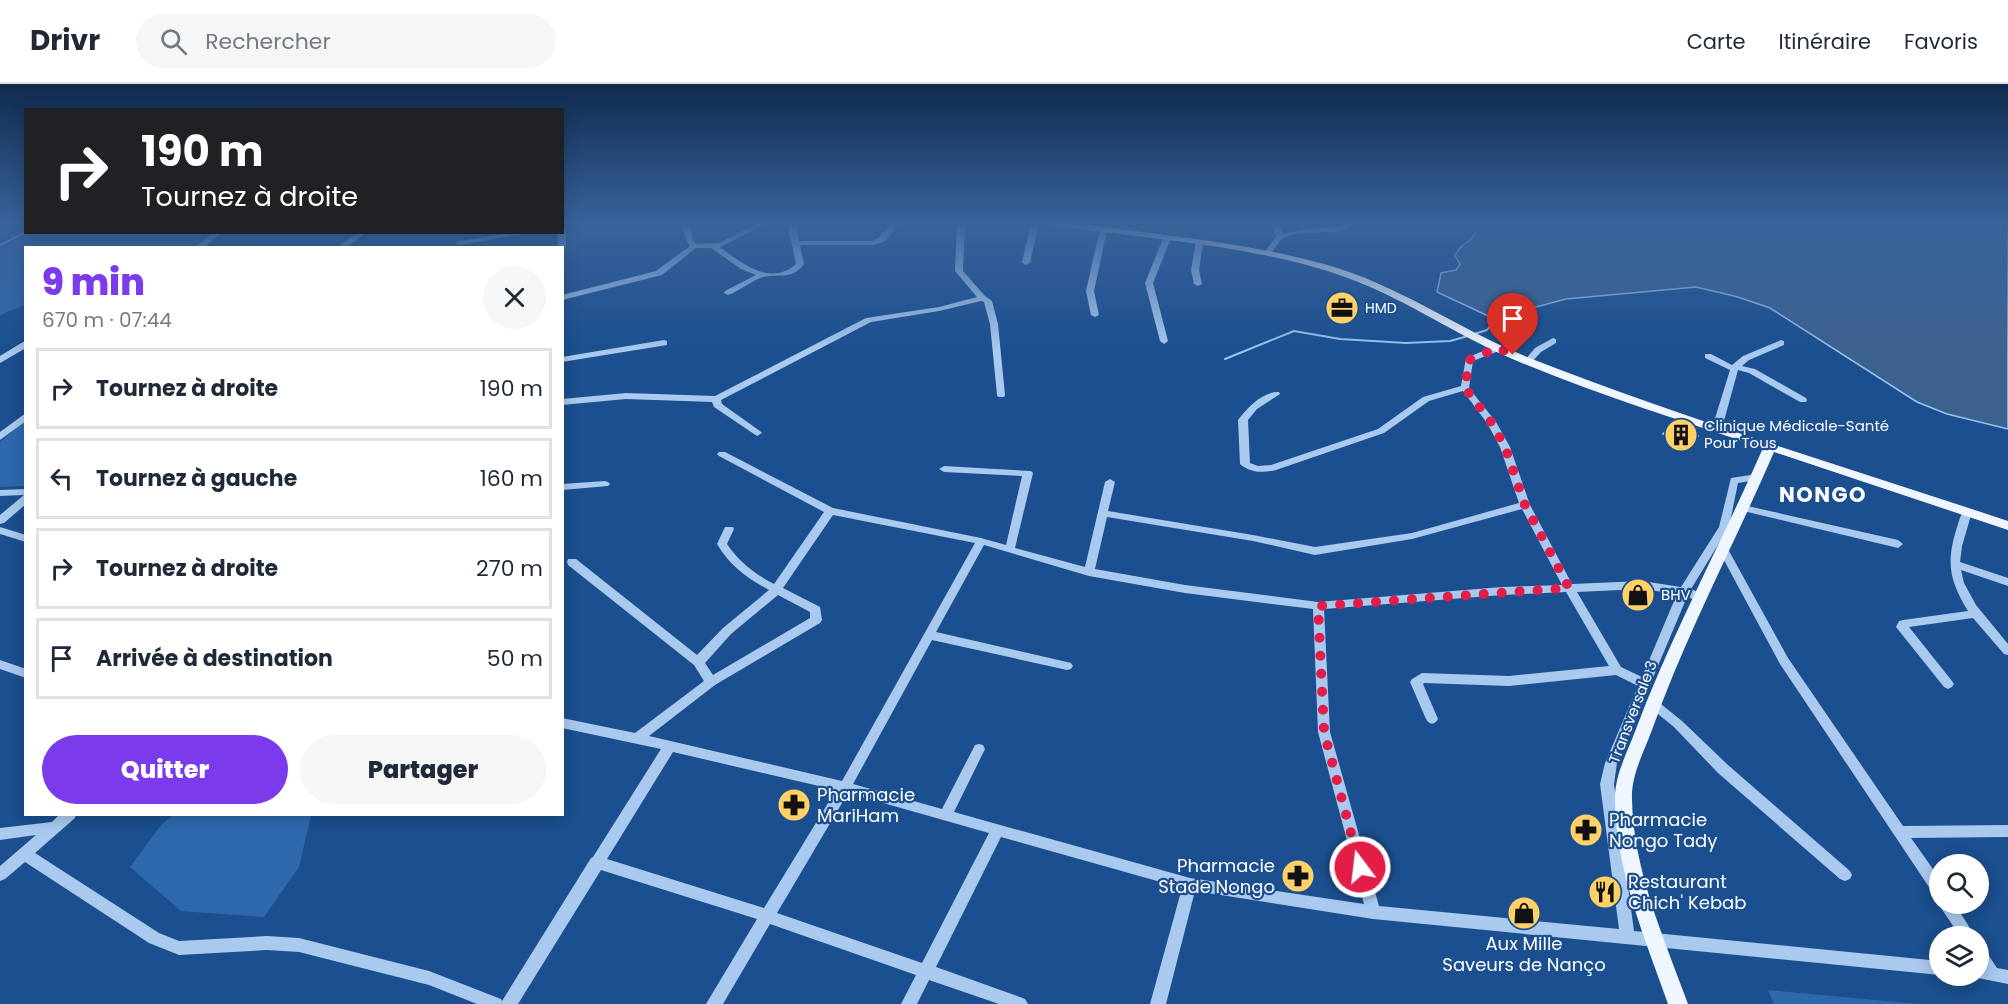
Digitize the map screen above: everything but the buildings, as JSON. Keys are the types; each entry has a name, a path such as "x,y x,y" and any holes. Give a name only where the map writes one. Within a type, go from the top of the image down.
{"main road":[{"path":"1317,265 1362,279 1480,340 1528,361 1717,428 2008,526"},
{"name":"Transversale 3","path":"1678,1004 1631,862 1623,797 1625,781 1652,703 1724,551 1770,446"}],"street":[{"path":"564,297 659,273 669,265"},
{"path":"738,265 760,276"},
{"path":"728,293 760,276 784,273 798,268 800,265"},
{"path":"959,265 959,271 982,298 988,301 994,324 1002,395"},
{"path":"1095,265 1089,291 1095,315"},
{"path":"1156,265 1149,283 1164,341"},
{"path":"1196,265 1198,284"},
{"path":"564,402 626,396 717,399 868,320 939,309 982,298"},
{"path":"1528,361 1553,341"},
{"path":"564,360 664,343"},
{"path":"1717,428 1735,368 1746,358 1781,344"},
{"path":"0,360 24,345"},
{"path":"1498,348 1469,360 1465,388 1491,422 1505,447 1525,505 1569,588 1617,670"},
{"path":"1708,357 1735,368 1752,371 1803,400"},
{"path":"1276,394 1254,407 1243,420 1245,464 1251,468 1260,470 1273,468 1381,431 1426,399 1465,388"},
{"path":"717,399 717,405 757,433"},
{"path":"0,437 24,418"},
{"path":"722,454 830,511 981,541 1089,572 1185,589 1318,606 1642,585 1684,591 1701,598"},
{"path":"944,469 1028,473 1010,548"},
{"path":"1627,936 1607,784 1611,763 1684,591 1724,527 1734,480 1757,477"},
{"path":"1089,572 1110,482"},
{"path":"564,487 605,484"},
{"path":"0,493 24,492"},
{"path":"0,521 24,500"},
{"path":"1103,513 1253,538 1315,551 1412,536 1525,505"},
{"path":"1743,508 1899,544"},
{"path":"698,662 727,631 775,591 830,511"},
{"path":"1967,512 1954,558 1956,576 1974,614 2008,651"},
{"path":"637,738 711,682 816,620 816,610 775,591 728,557 722,544 729,529"},
{"path":"0,530 24,537"},
{"path":"714,1004 845,787 981,541"},
{"path":"1724,551 1784,661 1929,876"},
{"path":"572,562 698,662 711,682"},
{"path":"1955,564 2008,582"},
{"path":"1318,606 1324,732 1373,912"},
{"path":"1948,684 1902,627 1903,624 1974,614"},
{"path":"930,635 1067,666"},
{"path":"0,664 24,673"},
{"path":"1432,719 1416,682 1422,678 1509,681 1617,670 1645,684"},
{"path":"1652,703 1678,724 1723,769 1845,875"},
{"path":"564,723 637,738 845,787 1190,884 1373,912 1655,938 1929,967"},
{"path":"509,1004 670,746"},
{"path":"946,815 979,749"},
{"path":"0,875 68,816"},
{"path":"0,834 55,827"},
{"path":"909,1004 998,830"},
{"path":"1900,832 2008,831"},
{"path":"24,854 154,938 179,948 267,942 299,945 429,978 496,1004"},
{"path":"596,862 767,916 1020,1004"},
{"path":"1158,1004 1190,884"},
{"path":"1989,973 2008,976"}],"shaded area":[{"path":"0,265 24,265 24,305 0,315"},
{"path":"1459,265 2008,265 2008,429 1947,414 1917,402 1770,308 1738,297 1696,287 1566,299 1521,311 1512,319 1501,322 1437,292 1441,273 1456,270"},
{"path":"24,422 24,486 0,487 0,442"},
{"path":"172,816 311,816 299,867 264,917 181,911 130,867 161,825"},
{"path":"1768,990 1919,1004 1774,1004"}],"waterway":[{"path":"1474,334 1487,330 1494,321"},
{"path":"1225,359 1294,331 1340,339 1406,343 1450,341 1468,336"}],"place":[{"name":"HMD","path":"1342,308"},
{"name":"Clinique Médicale-Santé Pour Tous","path":"1681,435"},
{"name":"BHV","path":"1638,595"},
{"name":"Pharmacie MariHam","path":"794,805"},
{"name":"Pharmacie Nongo Tady","path":"1586,830"},
{"name":"Pharmacie Stade Nongo","path":"1298,876"},
{"name":"Restaurant Chich' Kebab","path":"1605,892"},
{"name":"Aux Mille Saveurs de Nanço","path":"1524,913"}],"district":[{"name":"NONGO","path":"1823,495"}],"route":[{"path":"1360,867 1324,732 1318,606 1502,591 1569,588 1525,505 1505,447 1491,422 1465,388 1469,360 1498,348 1513,355"}]}
